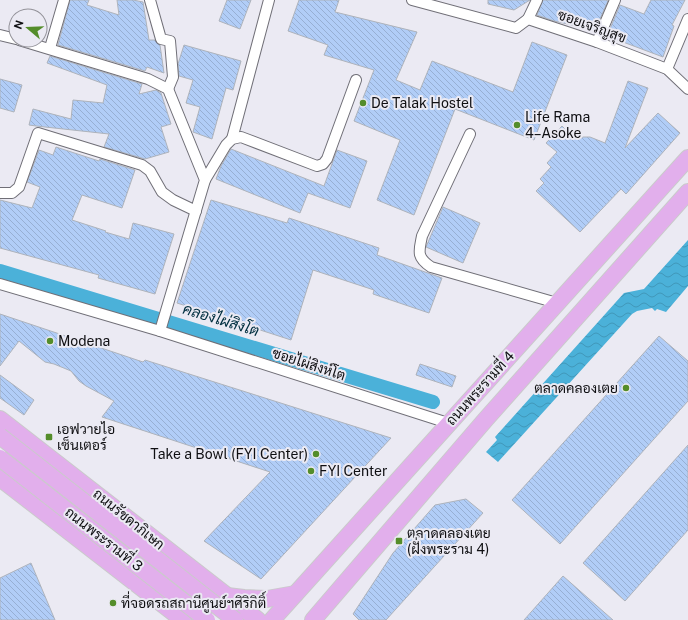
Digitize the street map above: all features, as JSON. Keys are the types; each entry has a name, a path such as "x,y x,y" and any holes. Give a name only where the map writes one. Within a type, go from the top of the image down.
{"main road":[{"name":"ถนนพระรามที่ 4","path":"272,620 688,158"},
{"name":"ถนนพระรามที่ 4","path":"317,618 486,419 688,192"},
{"path":"0,458 3,457 9,447 12,435 1,425"},
{"name":"ถนนรัชดาภิเษก","path":"1,425 258,620"},
{"name":"ถนนพระรามที่ 3","path":"1,425 235,620"},
{"name":"ถนนพระรามที่ 3","path":"0,458 207,620"},
{"path":"0,478 183,620"},
{"path":"227,596 268,599 295,594"}],"street":[{"path":"64,0 50,48 148,79 168,89 205,180"},
{"path":"150,0 161,39 170,41 173,77 168,89"},
{"path":"162,327 205,180 226,145 232,139 268,0"},
{"path":"412,0 516,28 528,19 537,0"},
{"path":"597,42 615,0"},
{"name":"ซอยเจริญสุข","path":"528,19 597,42 667,69 688,89"},
{"path":"667,69 688,19"},
{"path":"232,139 241,137 317,166 323,164 327,159 356,80"},
{"path":"0,193 12,193 19,187 38,133 142,165 150,171 162,192 172,200 196,211"},
{"path":"470,134 422,236 419,252 424,262 431,267 557,303"},
{"name":"ซอยไผ่สิงห์โต","path":"0,284 162,327 448,423"}],"water":[{"path":"688,240 688,286 666,312 657,309 655,311 652,308 637,311 632,314 498,462 486,452 497,440 495,437 624,293 644,289"}],"building":[{"path":"70,0 89,0 87,5 119,15 117,0 133,0 143,2 149,40 155,40 160,45 164,73 147,67 145,71 58,45"},
{"path":"227,0 251,0 240,29 219,21"},
{"path":"299,0 339,0 335,12 417,32 396,80 420,90 432,61 513,92 532,42 567,55 534,140 455,109 414,215 377,200 400,140 354,121 374,70 324,55 328,45 288,31"},
{"path":"488,0 530,0 514,10 488,4"},
{"path":"543,0 608,1 595,30 554,21 537,15"},
{"path":"651,0 685,0 672,25 674,26 663,57 607,36 620,5 644,14"},
{"path":"184,45 241,61 233,90 226,88 212,139 193,132 200,107 186,103 193,80 179,76 178,64"},
{"path":"50,56 142,84 139,94 156,90 161,93 171,124 161,127 169,152 145,159 104,147 109,134 29,125 33,109 71,119 73,100 103,103 107,85 47,63"},
{"path":"0,79 22,85 14,112 0,108"},
{"path":"628,81 648,88 625,148 658,113 680,133 626,194 621,189 580,232 536,191 544,183 540,179 551,167 547,163 557,152 546,143 562,126 569,133 571,131 579,139 583,137 590,137 605,143"},
{"path":"56,147 99,161 100,159 135,170 122,208 82,195 72,220 129,239 133,223 174,234 155,294 98,278 99,275 0,248 0,200 32,208 40,187 27,182 39,150 53,155"},
{"path":"231,149 324,186 337,150 367,161 350,208 308,193 300,213 216,179 221,166"},
{"path":"211,200 287,223 289,218 379,248 377,255 442,278 429,313 373,294 374,290 313,270 291,340 177,303"},
{"path":"443,207 480,223 463,263 426,247"},
{"name":"FYI Center","path":"0,314 143,362 145,360 391,438 261,579 204,541 270,472 102,417 114,401 86,386 79,381 71,371 45,362 19,341 0,366"},
{"path":"659,336 688,361 688,401 560,544 512,500"},
{"path":"420,364 456,376 452,387 416,375"},
{"path":"0,375 34,400 24,415 0,398"},
{"path":"688,445 688,530 625,601 583,563"},
{"path":"466,499 483,513 386,620 359,620 353,614 393,553 435,505"},
{"path":"31,563 55,620 0,620 0,578"},
{"path":"563,576 613,620 524,620"}],"waterway":[{"name":"คลองไผ่สิงโต","path":"0,271 433,402"}],"place":[{"name":"De Talak Hostel","path":"363,103"},
{"name":"Life Rama 4–Asoke","path":"517,125"},
{"name":"Modena","path":"50,341"},
{"name":"ตลาดคลองเตย","path":"626,388"},
{"name":"เอฟวายไอ เซ็นเตอร์","path":"49,437"},
{"name":"Take a Bowl (FYI Center)","path":"316,454"},
{"name":"FYI Center","path":"311,471"},
{"name":"ตลาดคลองเตย (ฝั่งพระราม 4)","path":"399,541"},
{"name":"ที่จอดรถสถานีศูนย์ฯศิริกิติ์","path":"113,603"}]}
